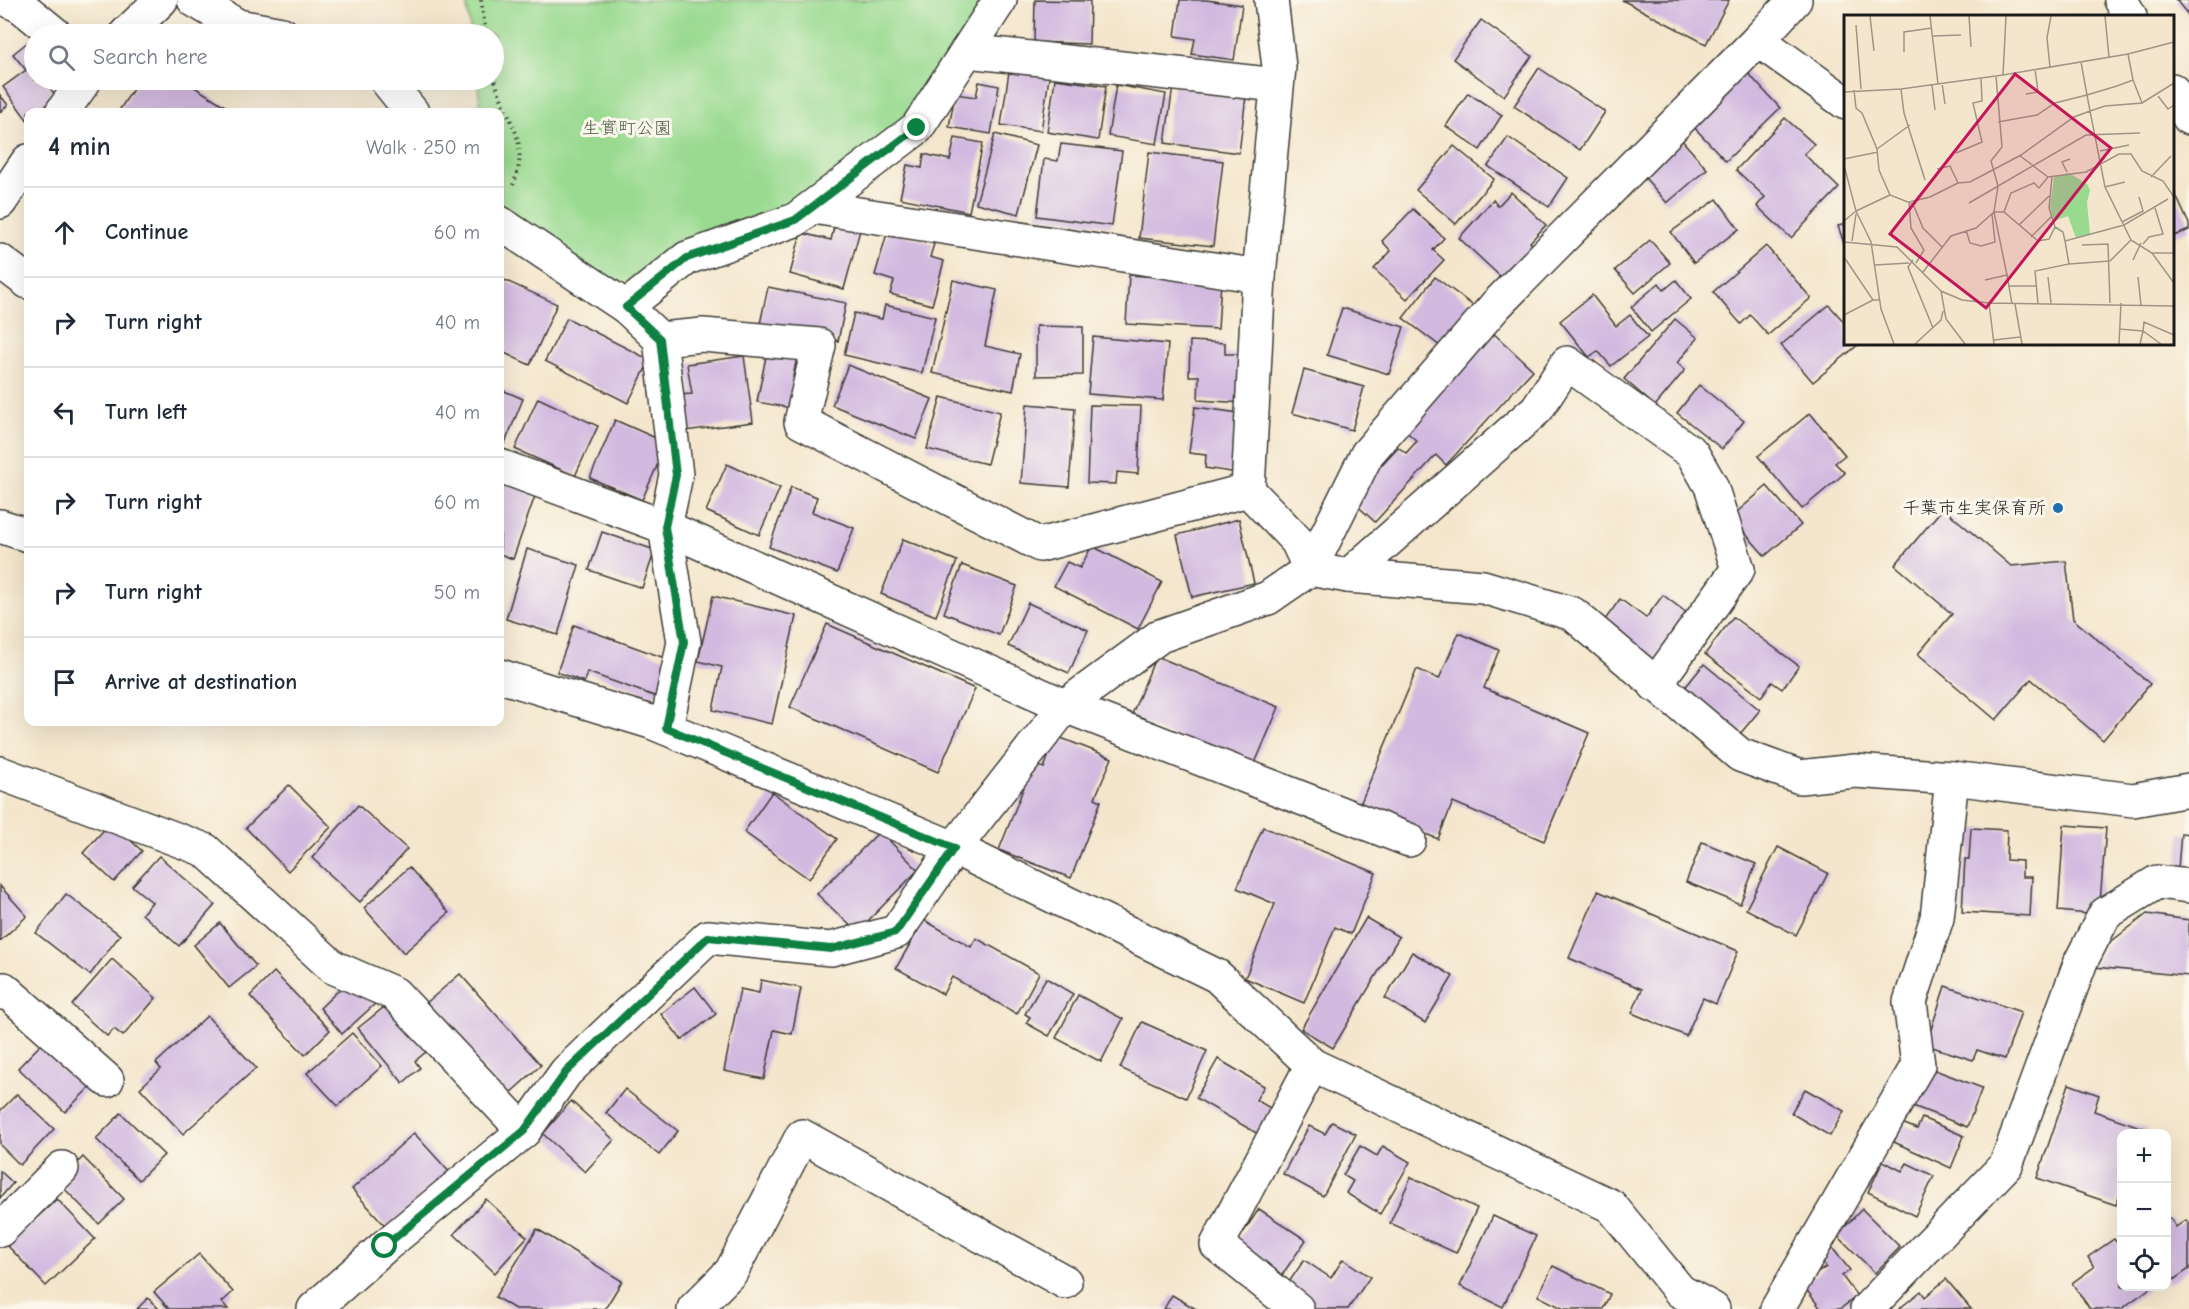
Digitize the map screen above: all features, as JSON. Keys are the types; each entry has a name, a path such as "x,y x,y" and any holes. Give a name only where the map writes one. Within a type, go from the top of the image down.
{"street":[{"path":"8,0 22,7 43,24"},
{"path":"136,24 161,0"},
{"path":"194,0 235,24"},
{"path":"626,307 687,258 795,220 917,128 1000,0"},
{"path":"1271,0 1279,68 1259,276 1248,490 1297,541 1310,569"},
{"path":"314,1309 385,1246 524,1131 566,1072 708,937 831,949 896,932 954,848 1065,706 1160,636 1268,598 1310,569 1367,454 1496,305 1795,0"},
{"path":"1758,40 1844,102"},
{"path":"967,51 1277,85"},
{"path":"65,108 78,90"},
{"path":"394,90 409,108"},
{"path":"2174,93 2189,118"},
{"path":"0,202 24,167"},
{"path":"813,207 1259,276"},
{"path":"504,226 626,307 660,339 676,475 665,527 684,642 666,728"},
{"path":"0,261 24,279"},
{"path":"660,339 703,335 819,345 801,422 1040,545 1248,490"},
{"path":"1348,576 1537,409 1567,363 1692,453 1711,486 1738,569 1655,685"},
{"path":"504,467 665,527 1065,706 1409,840"},
{"path":"0,526 24,534"},
{"path":"1310,569 1348,576 1483,587 1573,614 1740,755 1800,777 1855,771 1952,778 2133,800 2189,790"},
{"path":"504,677 651,722 954,848 1217,976 1312,1065 1611,1206 1680,1290 1713,1309"},
{"path":"0,773 205,850 333,968 394,994 524,1131"},
{"path":"1778,1309 1918,1065 1910,1002 1937,918 1952,778"},
{"path":"1867,1309 2006,1165 2081,961 2105,914 2157,882 2189,886"},
{"path":"0,993 4,989 107,1080"},
{"path":"1297,1309 1217,1245 1312,1065"},
{"path":"694,1309 731,1272 802,1136 1065,1282"},
{"path":"0,1230 62,1168"}],"path":[{"path":"481,0 485,24"},
{"path":"500,90 518,135 520,169 511,190"}],"green space":[{"name":"生實町公園","path":"466,0 986,0 907,115 844,175 623,295 504,210 504,108 480,108 478,90 504,90 504,24 470,24"}],"building":[{"path":"1035,0 1090,1 1089,44 1034,42"},
{"path":"1180,0 1206,0 1242,5 1234,60 1192,54 1195,39 1175,36"},
{"path":"1622,0 1729,0 1706,44"},
{"path":"2176,0 2189,0 2189,16"},
{"path":"1481,20 1532,56 1504,96 1453,59"},
{"path":"24,45 24,68 13,54"},
{"path":"1010,65 1050,71 1041,131 1001,125"},
{"path":"1539,68 1605,112 1580,150 1514,106"},
{"path":"24,71 24,90 51,90 59,100 48,108 24,108 24,116 3,87"},
{"path":"1746,71 1780,108 1726,161 1691,124"},
{"path":"1055,79 1106,86 1098,140 1047,132"},
{"path":"979,82 999,86 991,134 949,127 955,94 976,97"},
{"path":"1116,85 1166,94 1157,144 1108,136"},
{"path":"1173,86 1246,96 1239,153 1165,143"},
{"path":"132,90 199,90 228,108 121,108"},
{"path":"1468,93 1502,115 1480,150 1446,126"},
{"path":"0,95 8,105 0,112"},
{"path":"1785,118 1814,144 1804,154 1839,188 1791,238 1757,206 1765,197 1736,170"},
{"path":"995,134 1037,145 1019,214 976,203"},
{"path":"1508,137 1568,178 1549,207 1488,166"},
{"path":"955,138 983,143 969,212 900,198 907,165 922,168 924,154 950,160"},
{"path":"1680,138 1707,169 1667,203 1640,172"},
{"path":"1061,144 1122,151 1112,226 1037,216 1044,159 1058,161"},
{"path":"1454,146 1494,179 1456,224 1416,190"},
{"path":"1149,152 1223,161 1213,246 1139,238"},
{"path":"2174,191 2189,224 2189,230 2174,236"},
{"path":"1511,192 1546,225 1530,242 1534,247 1504,280 1459,238 1493,200 1498,206"},
{"path":"1717,199 1739,229 1694,263 1671,232"},
{"path":"1413,209 1444,238 1433,250 1444,260 1407,299 1374,269 1391,251 1382,241"},
{"path":"835,223 860,230 844,289 790,274 801,233 831,240"},
{"path":"1844,224 1844,243 1838,226"},
{"path":"888,230 934,244 930,257 944,261 932,305 890,294 894,281 875,275"},
{"path":"1650,240 1670,263 1635,293 1615,270"},
{"path":"1766,246 1811,298 1768,335 1750,315 1741,324 1713,292"},
{"path":"1129,275 1221,281 1218,329 1126,324"},
{"path":"1435,277 1476,308 1444,349 1403,318"},
{"path":"504,280 557,304 530,365 504,353"},
{"path":"953,280 997,290 985,346 1020,354 1013,391 932,373"},
{"path":"1676,280 1691,299 1651,332 1631,307 1659,283 1664,290"},
{"path":"768,287 846,303 838,341 760,324"},
{"path":"1592,295 1616,326 1630,315 1648,337 1611,366 1598,351 1589,357 1560,321"},
{"path":"885,305 935,317 922,373 844,355 854,313 882,319"},
{"path":"1829,305 1844,322 1844,345 1858,345 1813,382 1781,345"},
{"path":"1342,308 1404,327 1389,374 1327,355"},
{"path":"567,318 650,360 628,403 545,361"},
{"path":"1675,319 1698,338 1677,363 1685,370 1655,406 1624,379"},
{"path":"1036,326 1083,327 1083,375 1036,376"},
{"path":"1491,331 1533,370 1446,465 1436,455 1375,522 1350,499 1398,447 1406,453 1417,441 1402,428"},
{"path":"1093,337 1168,344 1163,400 1088,394"},
{"path":"1190,341 1225,343 1225,354 1245,354 1243,403 1198,400 1199,376 1189,376"},
{"path":"767,351 797,357 793,377 802,378 796,409 757,402"},
{"path":"744,356 753,422 685,431 679,395 692,394 687,364"},
{"path":"848,365 932,399 916,439 832,405"},
{"path":"1304,370 1364,387 1352,430 1292,413"},
{"path":"1699,385 1744,421 1722,449 1677,413"},
{"path":"504,391 523,399 504,442"},
{"path":"941,397 1000,412 987,464 927,449"},
{"path":"538,398 598,426 575,476 515,449"},
{"path":"1027,404 1075,408 1069,487 1021,483"},
{"path":"1090,405 1141,406 1138,474 1117,472 1116,484 1087,483"},
{"path":"1195,407 1246,414 1238,473 1205,468 1206,455 1189,453"},
{"path":"1810,413 1845,455 1835,463 1845,473 1802,509 1758,456"},
{"path":"615,420 667,443 642,500 590,478"},
{"path":"727,464 780,488 759,535 706,511"},
{"path":"504,482 536,493 513,559 504,556"},
{"path":"1767,486 1801,525 1765,556 1731,517"},
{"path":"791,487 817,497 812,512 854,528 837,573 769,547"},
{"path":"1943,508 2011,566 2066,561 2073,619 2150,684 2103,740 2031,679 1996,720 1918,654 1952,614 1895,565"},
{"path":"1239,519 1254,583 1192,597 1177,535"},
{"path":"602,532 655,550 642,588 589,570"},
{"path":"903,539 957,561 936,616 881,594"},
{"path":"1092,546 1162,582 1138,629 1054,586 1067,562 1080,568"},
{"path":"527,549 579,565 558,635 506,619"},
{"path":"962,565 1017,586 999,635 944,613"},
{"path":"1663,595 1688,614 1650,665 1599,628 1620,599 1646,618"},
{"path":"713,596 796,616 772,724 713,710 722,667 698,661"},
{"path":"1028,603 1088,630 1069,673 1008,646"},
{"path":"1733,617 1799,666 1782,689 1772,682 1761,697 1705,654"},
{"path":"827,624 975,689 938,772 790,707"},
{"path":"574,625 670,660 657,697 587,672 584,682 557,672"},
{"path":"1459,633 1499,650 1484,688 1589,733 1544,841 1453,802 1438,839 1359,807 1417,669 1439,679"},
{"path":"1156,656 1279,707 1252,770 1130,719"},
{"path":"1704,664 1760,710 1734,741 1679,695"},
{"path":"1056,736 1112,758 1095,798 1101,801 1071,878 999,850 1033,764 1044,768"},
{"path":"289,785 331,827 288,871 246,828"},
{"path":"772,792 837,839 809,879 744,832"},
{"path":"358,805 407,849 360,902 312,858"},
{"path":"111,822 142,851 114,882 83,853"},
{"path":"2064,825 2106,828 2099,915 2058,911"},
{"path":"1263,827 1376,873 1351,934 1335,927 1304,1003 1245,978 1275,904 1237,888"},
{"path":"1971,828 2007,830 2006,860 2022,861 2022,877 2032,877 2030,916 1962,912 1965,859 1969,859"},
{"path":"880,831 918,870 857,932 817,894"},
{"path":"2181,833 2189,834 2189,870 2178,869"},
{"path":"1702,842 1756,864 1740,904 1686,882"},
{"path":"1778,847 1828,873 1796,935 1746,909"},
{"path":"159,856 215,905 179,946 142,914 152,902 132,886"},
{"path":"409,867 449,913 404,953 364,908"},
{"path":"0,886 27,916 0,941"},
{"path":"1598,891 1738,951 1716,1004 1703,998 1686,1036 1632,1013 1642,989 1569,958"},
{"path":"66,894 120,935 90,975 36,933"},
{"path":"2147,914 2189,920 2189,976 2094,967 2104,947"},
{"path":"1366,918 1399,937 1333,1048 1301,1029"},
{"path":"924,920 971,947 976,938 1039,973 1017,1014 952,977 943,994 896,968"},
{"path":"220,923 256,966 229,988 194,945"},
{"path":"1412,952 1453,976 1425,1023 1385,998"},
{"path":"112,959 156,998 123,1036 114,1029 107,1036 72,1005"},
{"path":"274,972 330,1030 305,1055 250,996"},
{"path":"460,974 541,1065 507,1096 425,1004"},
{"path":"1046,978 1073,994 1049,1036 1026,1023 1030,1017 1025,1014"},
{"path":"761,980 801,988 792,1034 774,1030 764,1079 724,1071 740,989 759,993"},
{"path":"343,986 375,1004 342,1034 320,1008"},
{"path":"1945,986 2021,1012 2005,1059 1977,1050 1973,1060 1926,1045"},
{"path":"695,987 716,1014 682,1040 661,1014"},
{"path":"1078,995 1123,1019 1101,1062 1056,1038"},
{"path":"393,1000 432,1047 415,1061 420,1068 403,1083 358,1028"},
{"path":"207,1016 256,1068 183,1134 140,1088 161,1069 156,1063"},
{"path":"1142,1022 1207,1051 1186,1098 1120,1068"},
{"path":"352,1033 382,1066 338,1106 307,1073"},
{"path":"48,1037 96,1081 65,1112 18,1068"},
{"path":"1218,1059 1264,1086 1256,1100 1272,1109 1258,1134 1196,1098"},
{"path":"1927,1067 1982,1088 1967,1127 1913,1106"},
{"path":"2069,1084 2099,1095 2094,1111 2146,1129 2117,1129 2116,1205 2037,1178"},
{"path":"625,1089 678,1131 659,1155 606,1113"},
{"path":"1805,1089 1844,1111 1830,1136 1791,1113"},
{"path":"17,1094 54,1129 20,1165 0,1145 0,1111"},
{"path":"571,1101 614,1140 585,1172 543,1134"},
{"path":"121,1113 164,1155 139,1180 96,1139"},
{"path":"1922,1118 1964,1136 1951,1168 1894,1142 1902,1123 1917,1129"},
{"path":"1332,1122 1356,1134 1323,1196 1283,1174 1309,1126 1325,1134"},
{"path":"414,1133 452,1175 390,1231 352,1189"},
{"path":"1360,1146 1377,1156 1383,1146 1410,1162 1380,1214 1346,1193 1353,1181 1343,1175"},
{"path":"83,1157 124,1199 99,1224 58,1182"},
{"path":"1883,1161 1902,1171 1907,1163 1934,1176 1915,1216 1868,1192"},
{"path":"0,1171 13,1183 0,1198"},
{"path":"1411,1177 1477,1208 1456,1253 1390,1223"},
{"path":"57,1199 95,1239 46,1286 7,1245"},
{"path":"486,1199 527,1237 495,1273 454,1234"},
{"path":"1259,1209 1306,1240 1282,1275 1236,1243"},
{"path":"1862,1209 1900,1247 1875,1273 1837,1235"},
{"path":"1493,1216 1536,1236 1503,1307 1460,1286"},
{"path":"2171,1220 2176,1227 2186,1220 2189,1223 2189,1269 2171,1282"},
{"path":"537,1229 622,1281 605,1309 515,1309 495,1297"},
{"path":"2114,1239 2117,1243 2117,1291 2146,1291 2121,1309 2090,1309 2072,1283 2094,1267 2088,1257"},
{"path":"1833,1249 1850,1270 1842,1276 1857,1296 1840,1309 1821,1309 1802,1284 1826,1267 1820,1259"},
{"path":"199,1254 233,1292 222,1302 228,1309 169,1309 154,1292"},
{"path":"1343,1259 1370,1277 1348,1309 1310,1309 1283,1291 1304,1260 1331,1278"},
{"path":"1553,1266 1610,1294 1603,1309 1564,1309 1538,1296"},
{"path":"1946,1279 1971,1309 1899,1309 1921,1291 1925,1297"},
{"path":"1172,1295 1196,1309 1164,1309"},
{"path":"148,1298 159,1309 137,1309"}],"place":[{"name":"千葉市生実保育所","path":"2058,508"}],"route":[{"path":"385,1246 524,1131 566,1072 708,937 831,949 896,932 954,848 666,728 684,642 665,527 676,475 660,339 626,307 687,258 795,220 917,128"}]}
